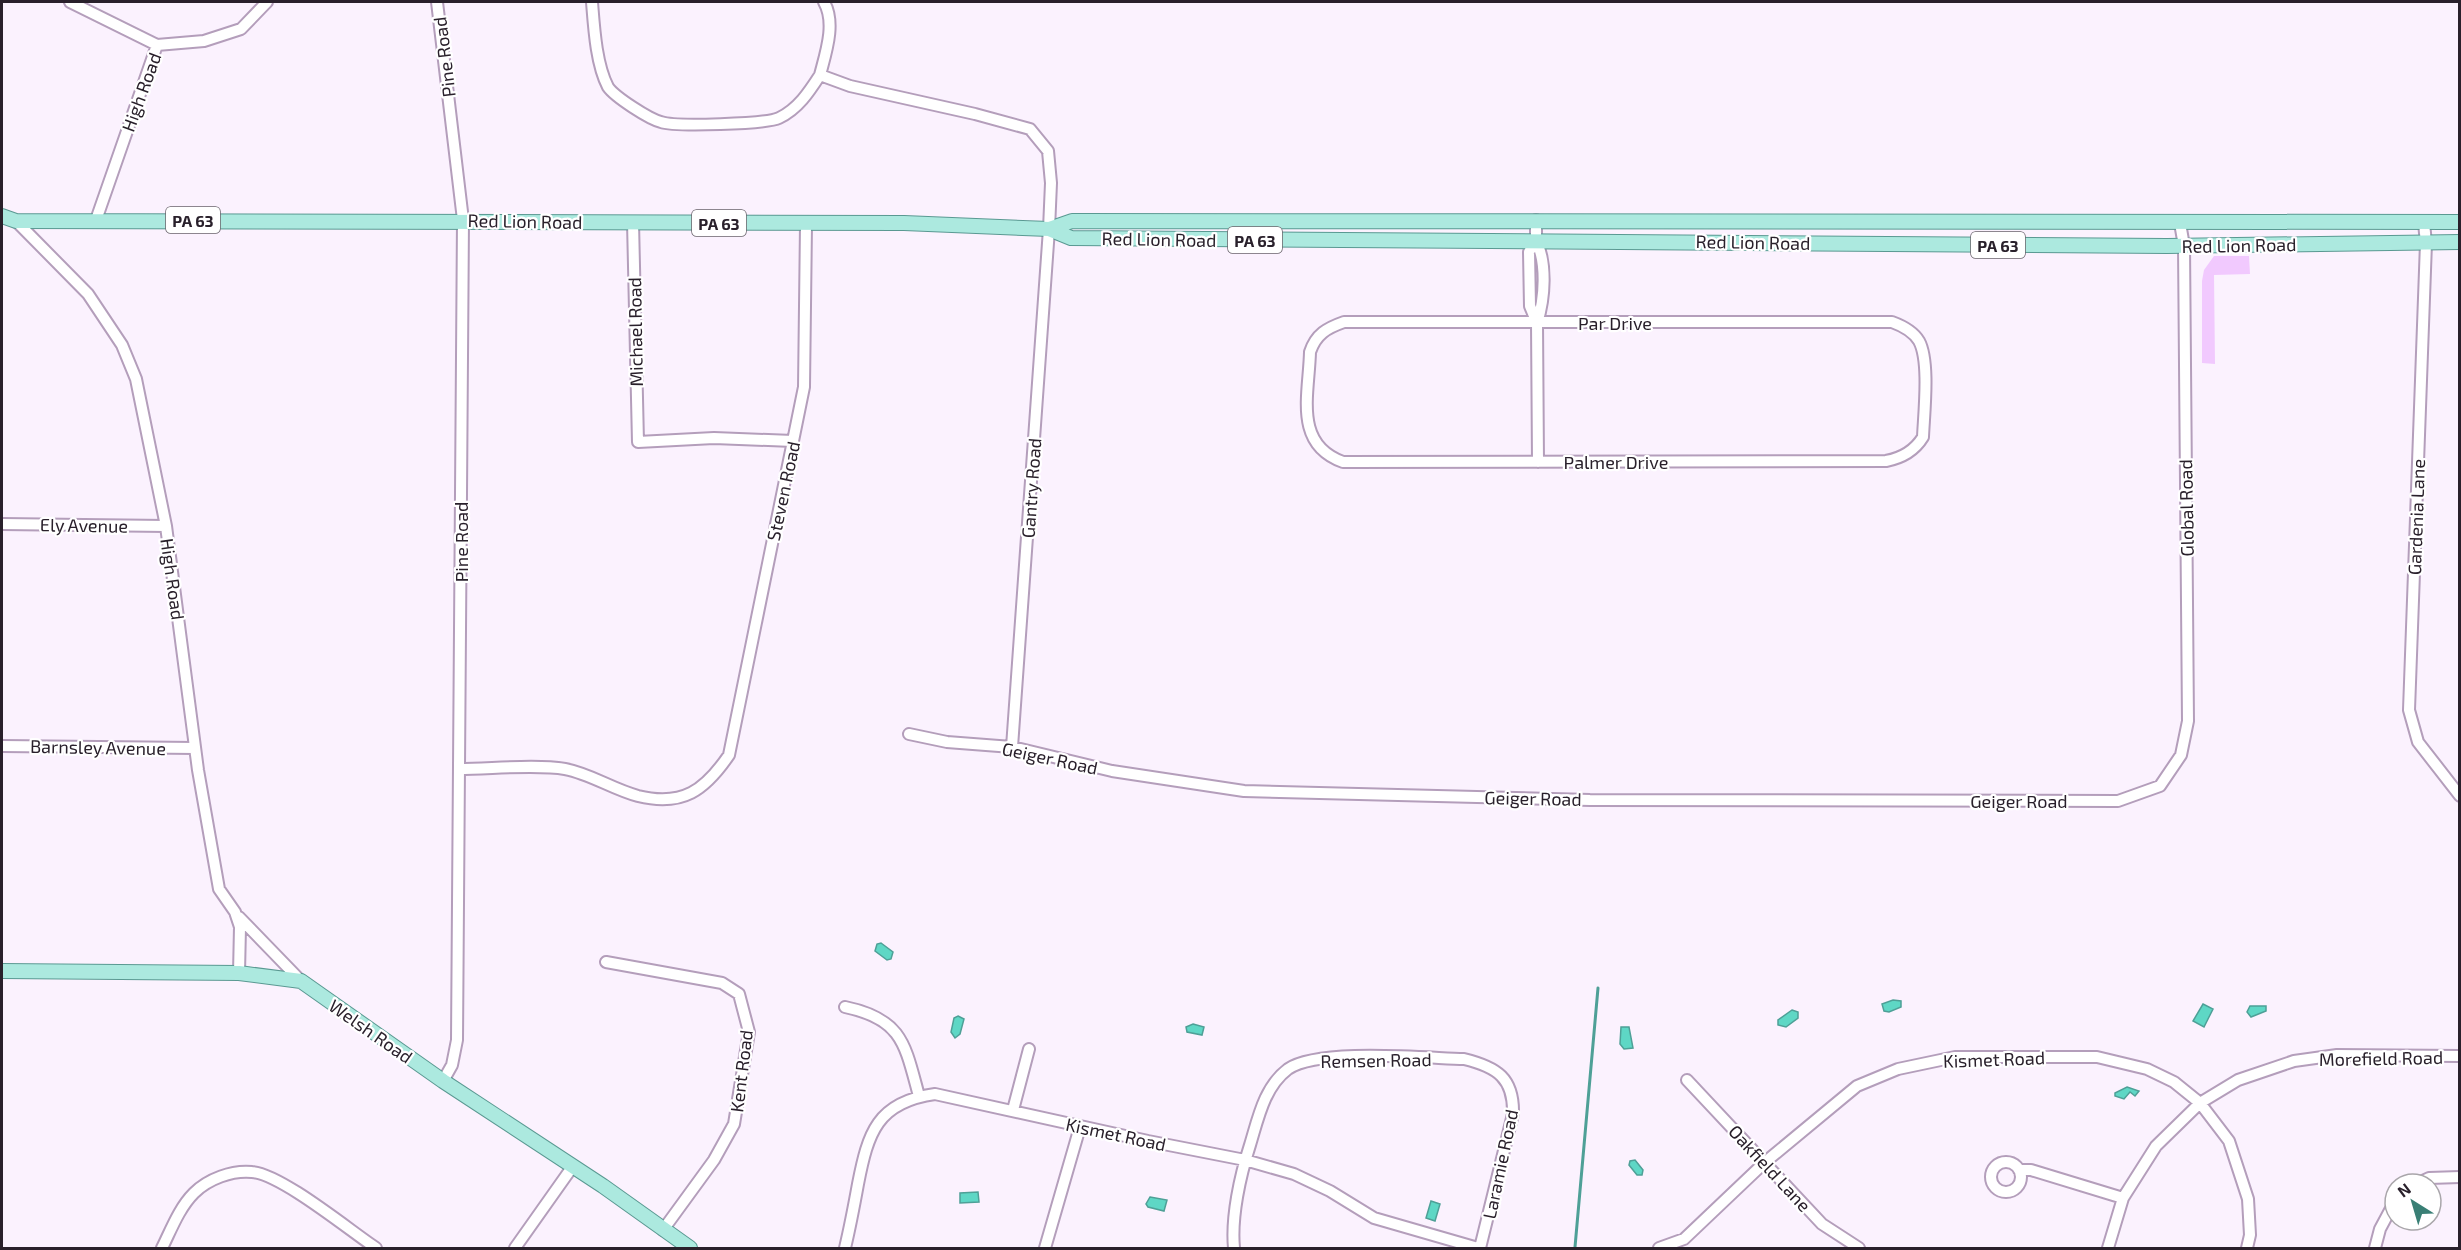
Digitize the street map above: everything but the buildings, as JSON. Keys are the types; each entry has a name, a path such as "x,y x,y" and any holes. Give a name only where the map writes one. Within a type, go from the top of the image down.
{"main road":[{"name":"Red Lion Road","path":"2,216 16,221 464,220 806,225 904,223 1048,229 1071,238 2184,246 2460,242"},
{"name":"Red Lion Road","path":"1048,229 1072,221 2460,222"},
{"name":"Welsh Road","path":"2,971 239,973 301,981 443,1081 573,1166 690,1248"}],"street":[{"path":"70,2 157,45"},
{"name":"High Road","path":"96,220 157,45 204,41 241,28 267,2"},
{"name":"Pine Road","path":"437,2 464,220 457,1040 455,1055 443,1081"},
{"path":"592,2 596,45 609,88 631,106 662,123 741,124 778,118 797,107 820,75 829,40 829,11 824,2"},
{"name":"Gantry Road","path":"820,75 850,86 975,114 1030,129 1048,151 1051,183 1012,747"},
{"path":"1536,220 1536,240 1542,252 1543,305 1537,323 1538,462"},
{"name":"High Road","path":"16,221 88,294 122,345 136,380 166,526 195,748 219,889 235,912 240,927 242,945 239,973"},
{"name":"Michael Road","path":"633,222 638,442 714,438 793,441"},
{"name":"Global Road","path":"2160,786 2181,755 2188,722 2184,246 2180,223"},
{"name":"Gardenia Lane","path":"2424,223 2426,243 2409,710 2418,742 2460,796"},
{"name":"Steven Road","path":"459,769 563,768 595,777 637,796 667,798 695,794 714,776 729,755 804,387 806,225"},
{"name":"Par Drive","path":"1322,452 1312,440 1307,426 1310,352 1320,333 1344,322 1892,322 1911,331 1919,341 1924,354 1923,436 1910,451"},
{"name":"Palmer Drive","path":"1322,452 1343,462 1538,462 1886,461 1899,458 1910,451"},
{"name":"Ely Avenue","path":"2,524 166,526"},
{"name":"Geiger Road","path":"909,734 947,742 1012,747 1112,771 1244,791 1590,800 2118,801 2160,786"},
{"name":"Barnsley Avenue","path":"2,746 195,748"},
{"path":"235,912 301,981"},
{"name":"Kent Road","path":"606,962 722,984 739,994 747,1022 749,1032 734,1124 714,1160 663,1230"},
{"path":"845,1007 871,1012 890,1025 905,1046 919,1096"},
{"path":"1013,1110 1029,1049"},
{"name":"Morefield Road","path":"2108,1248 2122,1198 2156,1146 2200,1103 2238,1080 2294,1061 2337,1055 2460,1056"},
{"name":"Remsen Road","path":"1234,1248 1233,1230 1245,1160 1263,1102 1275,1083 1289,1069 1322,1057 1464,1059 1486,1064 1496,1070 1505,1081"},
{"name":"Kismet Road","path":"1659,1248 1686,1244 1764,1163 1857,1086 1898,1069 1955,1057 2097,1057 2147,1069 2174,1082 2200,1103 2229,1141 2248,1199 2250,1235 2247,1248"},
{"name":"Oakfield Lane","path":"1687,1080 1822,1224 1859,1248"},
{"name":"Laramie Road","path":"1479,1248 1513,1114 1514,1098 1505,1081"},
{"name":"Kismet Road","path":"845,1248 867,1140 878,1122 896,1106 919,1096 935,1094 1080,1127 1245,1160 1294,1174 1330,1191 1374,1218 1479,1248"},
{"path":"1045,1248 1080,1127"},
{"path":"515,1248 573,1166"},
{"path":"2019,1170 2031,1170 2122,1198"},
{"path":"162,1248 182,1209 194,1193 208,1182 227,1174 253,1172 278,1181 376,1248"},
{"path":"2443,1178 2460,1177"},
{"path":"2375,1248 2383,1223"}],"shaded area":[{"path":"2214,256 2249,256 2250,274 2214,275 2215,364 2202,363 2202,281 2204,270"},
{"path":"881,943 893,952 891,959 887,960 875,951 877,944"},
{"path":"1893,1000 1901,1001 1901,1007 1889,1012 1884,1011 1882,1004"},
{"path":"2203,1004 2213,1009 2204,1027 2193,1021"},
{"path":"2250,1006 2266,1006 2266,1011 2251,1017 2247,1012"},
{"path":"1792,1010 1798,1012 1798,1018 1786,1027 1778,1025 1778,1020"},
{"path":"958,1016 964,1019 960,1034 955,1038 951,1032 954,1018"},
{"path":"1193,1024 1204,1027 1202,1035 1187,1032 1186,1027"},
{"path":"1621,1027 1629,1027 1633,1048 1624,1049 1620,1044"},
{"path":"2127,1087 2139,1091 2135,1096 2130,1092 2124,1099 2115,1096 2115,1093"},
{"path":"1635,1160 1643,1170 1642,1175 1637,1175 1629,1165 1630,1161"},
{"path":"978,1192 979,1202 960,1203 960,1193"},
{"path":"1150,1197 1167,1200 1164,1211 1148,1207 1146,1204"},
{"path":"1431,1201 1440,1204 1435,1221 1426,1218"}],"waterway":[{"path":"1575,1247 1598,988"}]}
